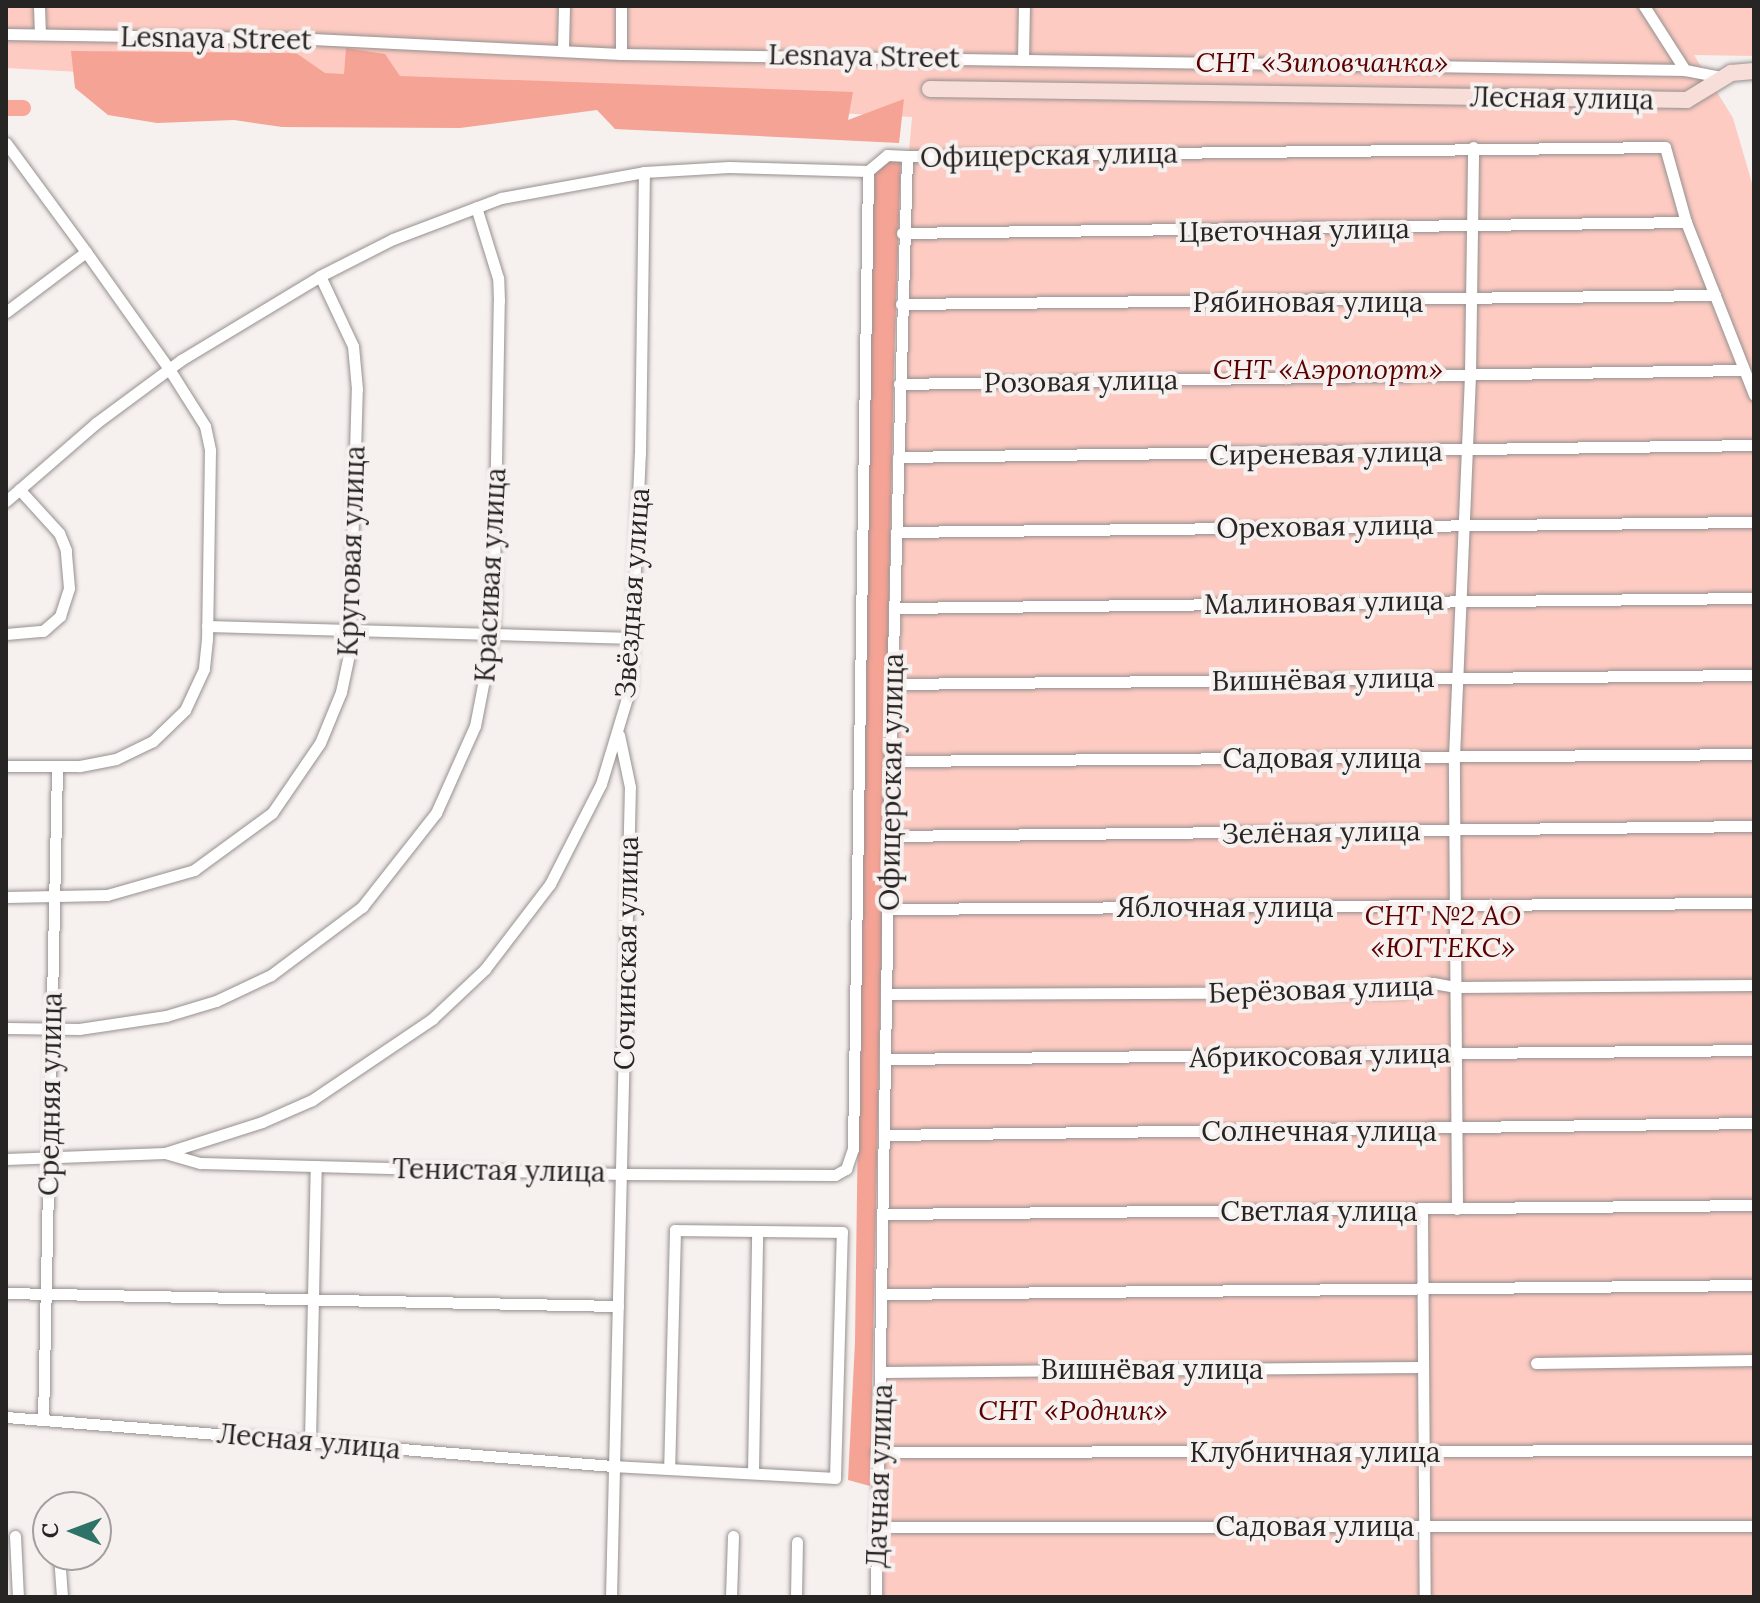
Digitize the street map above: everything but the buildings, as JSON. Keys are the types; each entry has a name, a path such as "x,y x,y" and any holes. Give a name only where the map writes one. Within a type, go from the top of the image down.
{"street":[{"path":"39,6 40,34"},
{"path":"563,48 564,6"},
{"path":"621,6 621,54"},
{"path":"1023,58 1024,6"},
{"path":"1644,6 1685,70"},
{"name":"Lesnaya Street","path":"6,34 563,48 621,54 1685,70 1720,77"},
{"name":"Лесная улица","path":"930,89 1687,100 1720,77 1754,71"},
{"path":"6,766 57,767 116,759 170,727 185,710 204,669 208,438 169,369 7,142"},
{"path":"1457,1209 1459,1130 1452,906 1455,678 1463,451 1470,374 1473,147"},
{"name":"Офицерская улица","path":"885,1214 890,761 902,233 907,156 1665,147 1686,222 1754,395"},
{"path":"6,501 169,369 320,276 476,207 501,198 644,172 729,167 868,171 887,155 907,156"},
{"name":"Тенистая улица","path":"165,1153 201,1163 622,1174 835,1175 846,1169 853,1149 868,171"},
{"name":"Звёздная улица","path":"6,1159 48,1160 165,1153 262,1122 312,1100 432,1019 485,969 542,896 582,826 619,735 634,638 644,172"},
{"name":"Красивая улица","path":"6,1028 51,1029 137,1021 216,1001 302,956 362,907 414,847 461,765 486,684 493,633 499,301 498,278 476,207"},
{"name":"Цветочная улица","path":"902,233 1686,222"},
{"path":"6,312 86,252"},
{"name":"Круговая улица","path":"6,897 107,895 166,881 248,835 291,791 320,743 341,692 351,631 353,346 320,276"},
{"name":"Рябиновая улица","path":"901,304 1469,301 1715,295"},
{"name":"Розовая улица","path":"899,384 1743,370"},
{"name":"Сиреневая улица","path":"898,457 1754,445"},
{"path":"6,634 43,631 60,616 69,588 66,550 59,533 19,489"},
{"name":"Ореховая улица","path":"896,532 1754,522"},
{"name":"Малиновая улица","path":"895,608 1754,598"},
{"path":"207,626 634,638"},
{"name":"Вишнёвая улица","path":"892,684 1754,675"},
{"name":"Сочинская улица","path":"611,1597 630,787 619,735"},
{"name":"Садовая улица","path":"890,761 1754,754"},
{"name":"Средняя улица","path":"43,1420 57,767"},
{"name":"Зелёная улица","path":"889,836 1754,826"},
{"name":"Яблочная улица","path":"888,909 1754,903"},
{"name":"Берёзовая улица","path":"888,994 1401,992 1433,983 1455,987 1754,985"},
{"name":"Абрикосовая улица","path":"887,1059 1754,1050"},
{"name":"Солнечная улица","path":"885,1135 1459,1130 1754,1123"},
{"path":"310,1441 316,1166"},
{"name":"Светлая улица","path":"885,1214 1754,1205"},
{"path":"1422,1210 1425,1597"},
{"name":"Дачная улица","path":"876,1597 876,1452 882,1372 885,1214"},
{"path":"669,1468 675,1230 757,1231 753,1472"},
{"name":"Лесная улица","path":"6,1417 613,1466 835,1478 842,1232 757,1231"},
{"path":"884,1294 1754,1285"},
{"path":"6,1293 618,1306"},
{"path":"1536,1363 1754,1360"},
{"name":"Вишнёвая улица","path":"882,1372 1422,1367"},
{"name":"Клубничная улица","path":"876,1452 1754,1450"},
{"name":"Садовая улица","path":"876,1527 1754,1526"},
{"path":"15,1536 18,1597"},
{"path":"731,1597 733,1536"},
{"path":"796,1597 797,1542"},
{"path":"60,1571 62,1597"}],"green space":[{"path":"6,6 1754,6 1754,56 1694,55 1733,118 1754,190 1754,1597 883,1597 885,1214 901,621 902,233 912,117 6,68"}],"shaded area":[{"path":"346,48 385,54 400,76 853,92 848,120 904,99 899,143 615,129 597,110 460,128 282,127 234,120 157,123 108,115 75,88 71,51 296,53 325,73 344,74"},
{"path":"901,157 870,1486 848,1480 855,1342 871,163"}],"waterway":[{"path":"6,108 23,108"}],"park label":[{"name":"СНТ «Зиповчанка»","path":"1322,62"},
{"name":"СНТ «Аэропорт»","path":"1328,369"},
{"name":"СНТ №2 АО «ЮГТЕКС»","path":"1443,931"},
{"name":"СНТ «Родник»","path":"1073,1410"}]}
